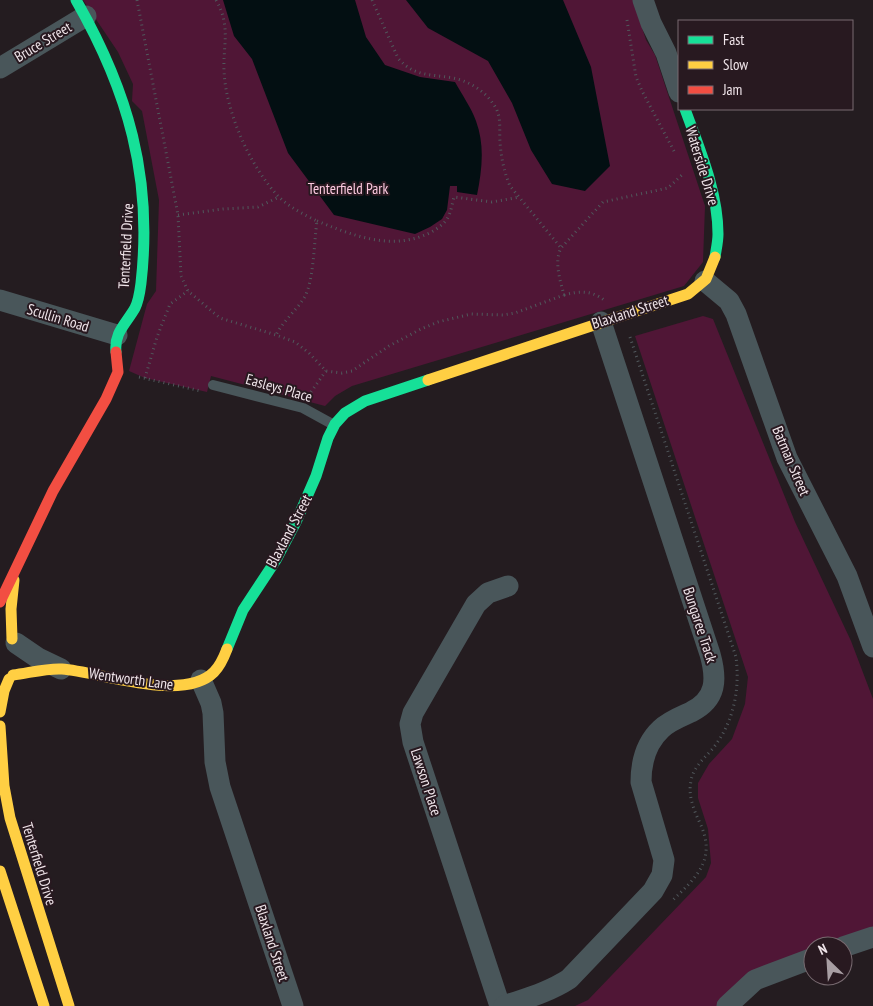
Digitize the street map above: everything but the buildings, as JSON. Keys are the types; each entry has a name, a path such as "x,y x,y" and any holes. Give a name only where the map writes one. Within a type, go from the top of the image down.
{"street":[{"path":"643,0 651,23 666,52 678,89"},
{"name":"Bruce Street","path":"0,68 81,8"},
{"name":"Tenterfield Drive","path":"81,8 104,49 117,79 136,142 141,176 144,224 141,279 134,310 117,335"},
{"name":"Waterside Drive","path":"685,110 715,200 717,220 716,257 705,282"},
{"name":"Blaxland Street","path":"293,1006 220,787 215,762 213,712 201,680 212,674 219,666 243,609 285,544 311,490 322,461 326,442 334,425 350,409 365,400 688,294 705,282"},
{"name":"Batman Street","path":"705,282 729,301 736,314 790,465 847,576 873,647"},
{"name":"Scullin Road","path":"0,300 117,335"},
{"name":"Bungaree Track","path":"504,1006 547,991 569,978 653,891 662,874 664,860 641,782 644,755 651,741 661,729 676,719 701,707 714,685 714,670 710,654 601,322"},
{"path":"0,602 58,481 100,413 112,387 118,372 117,335"},
{"path":"0,712 13,647 11,609 17,564"},
{"name":"Lawson Place","path":"500,1006 413,742 410,724 418,702 476,604 488,593 508,586"},
{"name":"Wentworth Lane","path":"13,647 61,669 164,686 177,687 201,680"},
{"name":"Wentworth Lane","path":"7,679 61,669"},
{"name":"Tenterfield Drive","path":"0,726 4,786 10,818 69,1006"},
{"path":"0,871 44,1006"},
{"path":"853,944 873,937"},
{"path":"726,1006 755,980 803,962"}],"lane":[{"name":"Easleys Place","path":"213,385 303,408 334,425"}],"path":[{"path":"137,0 178,215 181,276 188,291 220,318 295,342 326,370 342,373 352,372 389,346 421,328 438,322 471,314 503,315 515,313 564,295 578,292 598,295 605,301 613,300"},
{"path":"216,0 225,21 224,69 228,100 234,118 252,159 262,176 279,197 296,210 354,236 391,242 417,238 440,226 446,219 454,197 492,202 520,197"},
{"path":"372,0 403,65 422,74 452,78 469,83 483,92 494,105 500,120 500,140 506,177 510,186 561,248"},
{"path":"627,18 636,76 677,157"},
{"path":"681,165 689,182"},
{"path":"564,295 559,276 558,260 561,248 604,202 668,188 685,173"},
{"path":"178,215 258,207 279,197"},
{"path":"276,335 282,323 304,298 310,283 317,221"},
{"path":"145,378 168,308 170,304 188,291"},
{"path":"638,310 642,327 632,330 629,335 736,657 738,672 737,689 730,718 718,740 700,762 691,780 691,801 704,835 705,859 695,878 668,905"},
{"path":"303,408 307,396 326,370"},
{"path":"118,372 207,392 213,385"}],"green space":[{"name":"Tenterfield Park","path":"83,0 633,0 646,40 655,55 705,206 703,262 684,286 352,386 335,396 325,406 211,376 207,392 145,378 129,371 147,304 156,291 159,200 142,111 132,101 133,84 118,52"},
{"path":"703,316 713,319 795,522 851,641 873,699 873,928 851,936 803,936 803,956 719,1006 575,1006 588,1000 706,877 711,863 708,829 698,798 698,783 709,764 732,739 745,704 748,677 635,336"}],"shaded area":[{"path":"223,0 355,0 366,37 385,65 420,77 455,82 474,116 481,139 481,167 477,195 457,192 457,186 450,186 447,210 442,219 415,234 334,215 288,153 252,59 234,36"},
{"path":"406,0 563,0 591,67 610,166 585,191 552,184 531,150 512,103 488,61 428,28"}],"traffic: fast":[{"path":"76,0 110,68 123,102 139,171 143,207 144,244 141,286 135,308 121,328 117,339 116,352"},
{"path":"685,110 702,154 715,202 718,234 715,257"},
{"path":"227,649 243,610 276,560 296,522 316,476 328,438 335,424 345,413 365,401 428,380"}],"traffic: slow":[{"path":"428,380 688,294 706,279 715,257"},
{"path":"12,639 11,609 14,580"},
{"path":"13,675 62,669 141,683 183,685 200,681 214,672 222,661 227,649"},
{"path":"0,712 4,691 9,679"},
{"path":"0,726 4,786 10,818 69,1006"},
{"path":"0,871 44,1006"}],"traffic: jam":[{"path":"0,602 53,491 106,399 118,372 116,352"}]}
